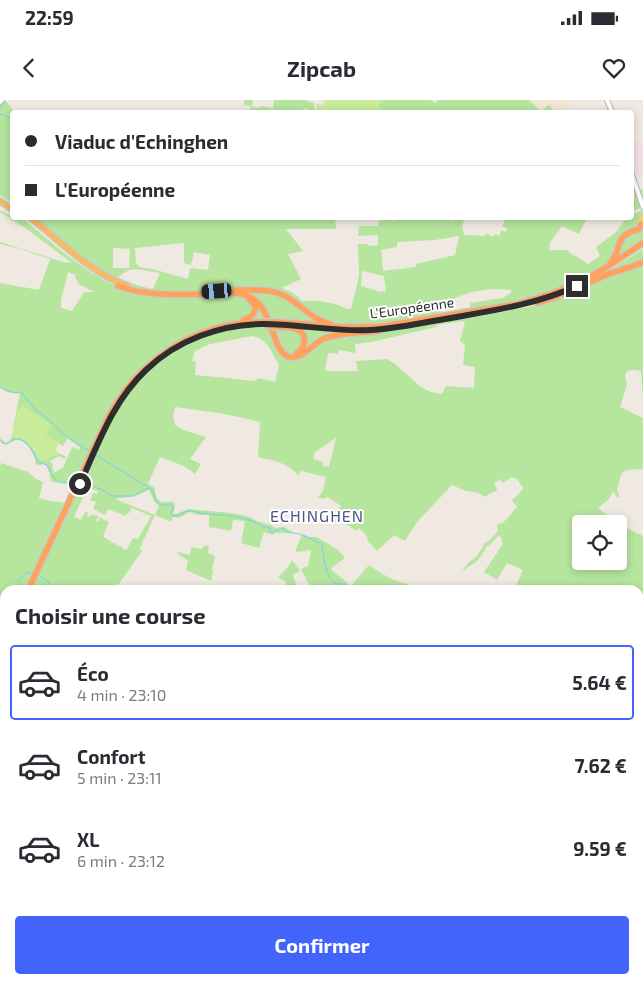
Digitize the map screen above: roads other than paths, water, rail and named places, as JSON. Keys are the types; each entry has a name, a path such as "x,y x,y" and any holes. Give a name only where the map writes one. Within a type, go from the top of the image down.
{"highway":[{"path":"28,220 79,261 108,279 132,288 150,292 199,292 246,297 254,304 255,310 250,318 215,327 194,335 156,359 140,372 125,390 110,413 31,585"},
{"path":"33,220 118,286 158,295 240,292 254,297 267,311 282,349 291,354 301,350 305,342 302,332 278,324"},
{"path":"580,282 611,262 617,254 622,238 626,234 639,229 643,220"},
{"name":"L'Européenne","path":"346,330 380,327 516,304 551,294 580,282 643,245"},
{"name":"L'Européenne","path":"175,347 190,338 215,329 238,324 278,324 346,330 384,330 516,306 551,297 582,284 643,245"},
{"path":"516,306 525,306 556,297 606,275 631,268 643,262"},
{"path":"210,293 258,290 274,292 290,299 317,320 346,330"},
{"path":"210,293 242,294 257,301 266,313 280,349 284,355 289,357 298,356 320,341 346,330"},
{"path":"31,585 106,427 120,401 146,369 175,347 203,335 236,326 264,324"}],"main road":[{"path":"634,176 643,202"},
{"path":"634,181 643,207"}],"waterway":[{"path":"0,108 4,101"},
{"path":"0,114 10,118"},
{"path":"0,387 9,392 22,393 37,412 42,414 71,440 91,452"},
{"path":"0,440 6,444 17,439 25,442 32,450 38,462 47,465 51,473"},
{"path":"94,454 148,487"},
{"path":"52,474 54,478 65,483 74,477 77,478"},
{"path":"80,481 86,486 101,489 111,496 134,496 150,488 158,503 161,505 172,505 171,513 173,516 191,511 234,517 251,520 262,527 269,527 270,532 283,528 286,532 300,534 322,544 330,578 337,584 346,585"},
{"path":"18,580 27,573 32,573"},
{"path":"40,576 48,581 49,585"}],"district":[{"name":"ECHINGHEN","path":"317,516"}]}
